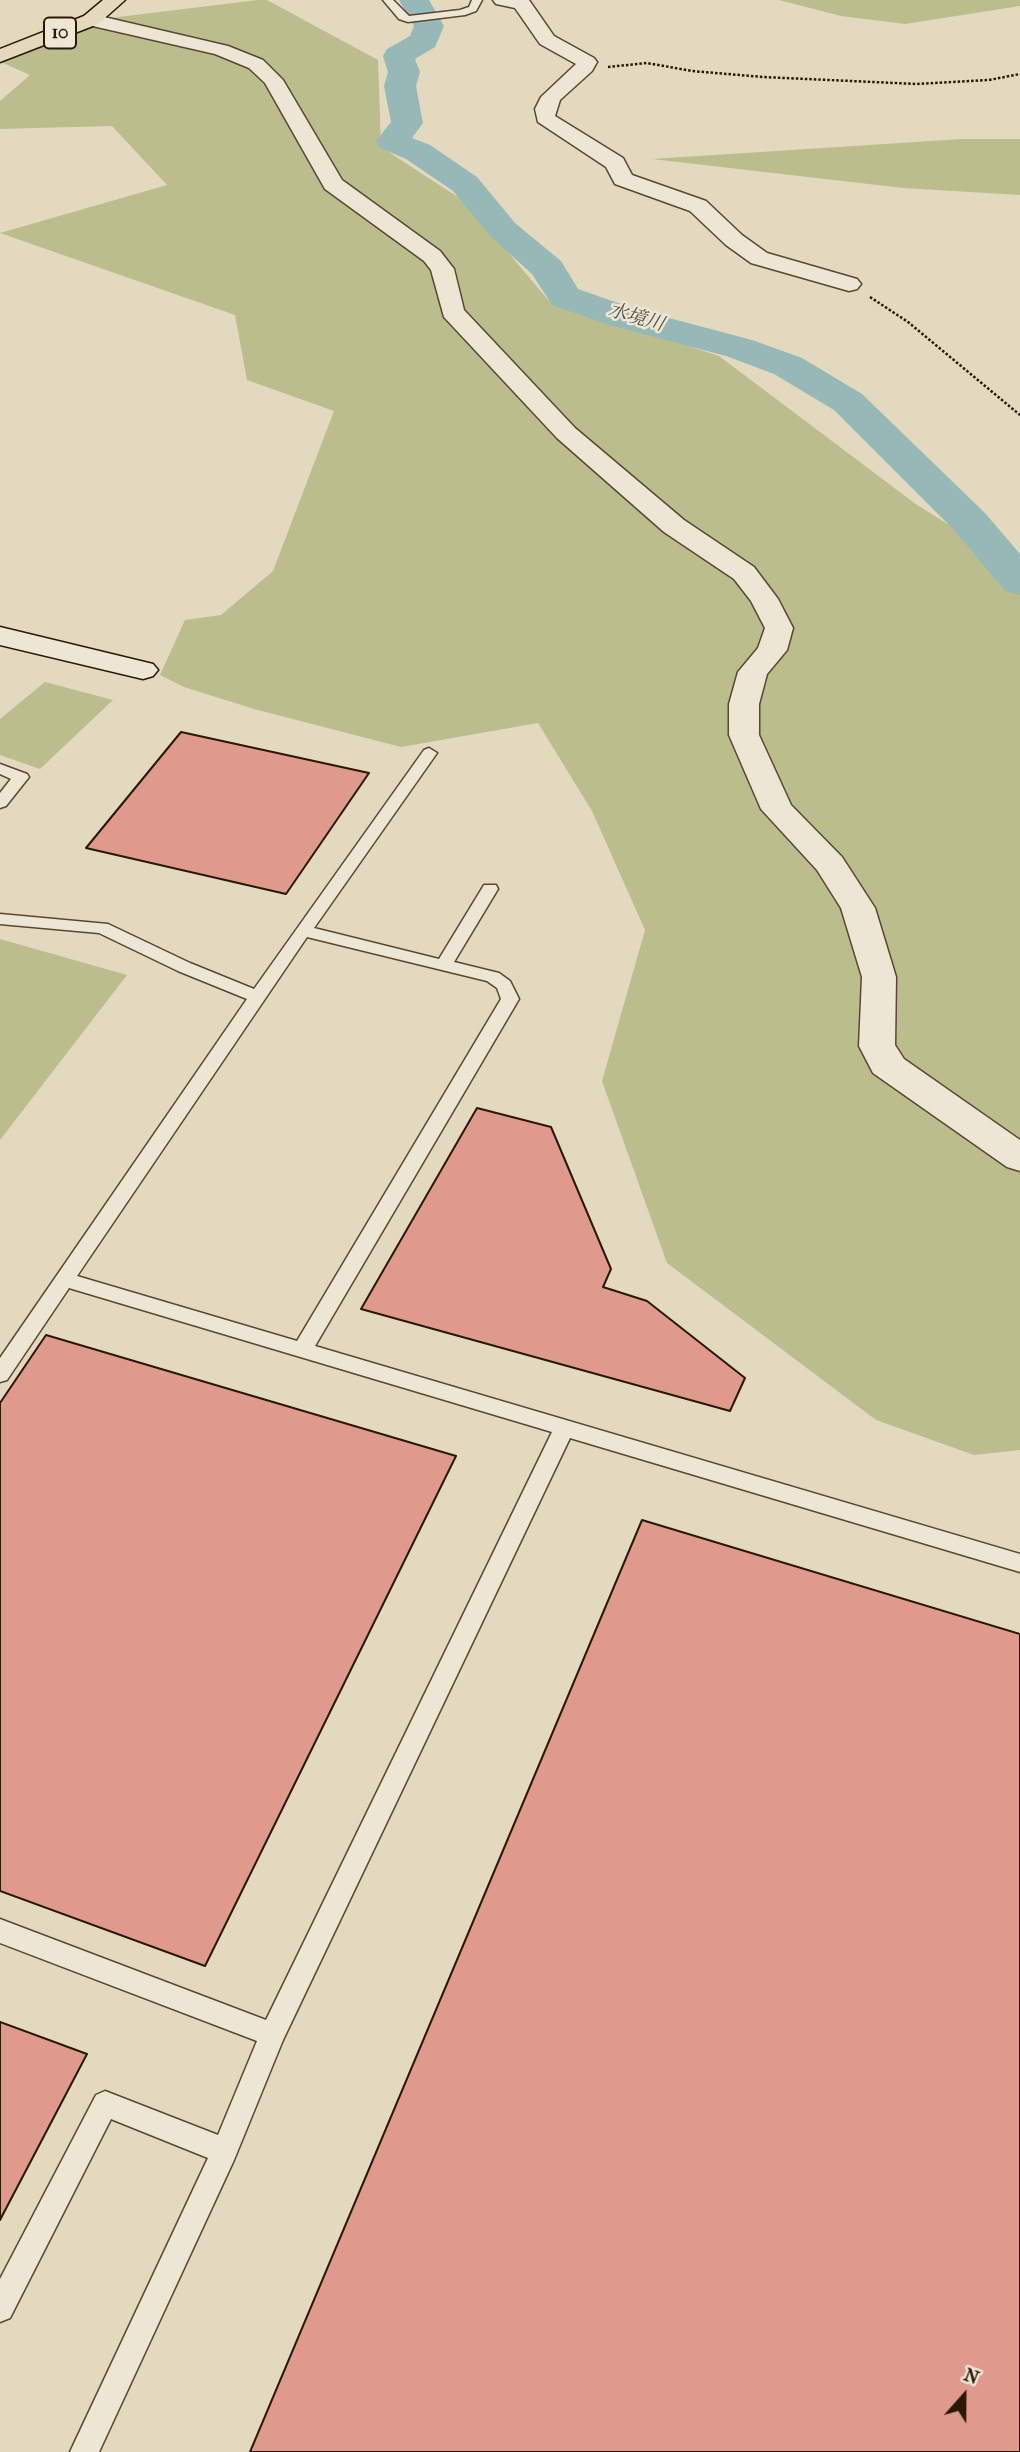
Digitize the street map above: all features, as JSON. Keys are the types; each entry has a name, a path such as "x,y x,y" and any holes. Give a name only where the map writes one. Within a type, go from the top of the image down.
{"main road":[{"name":"10","path":"0,56 90,20 115,0"}],"street":[{"path":"503,0 522,4 547,40 587,62 585,67 551,97 545,109 545,118 615,163 623,179 698,205 734,240 759,258 849,284"},
{"path":"90,20 221,50 256,64 273,80 332,184 432,256 442,269 452,312 566,433 674,526 744,573 764,599 779,628 772,650 754,672 744,704 744,735 778,809 830,864 858,908 879,977 877,1046 887,1061 886,1064 1020,1158"},
{"path":"0,636 143,670"}],"lane":[{"path":"388,0 402,17 408,19 462,13 473,9 477,0"},
{"path":"0,1374 303,931 429,754"},
{"path":"0,769 21,777 0,803"},
{"path":"444,965 490,889"},
{"path":"0,919 102,928 184,967 258,997"},
{"path":"303,931 493,977 504,985 510,999 303,1349"},
{"path":"65,1280 1020,1563"},
{"path":"84,2452 225,2151 272,2035 565,1427"},
{"path":"0,1931 272,2035"},
{"path":"0,2308 105,2104 225,2151"}],"path":[{"path":"587,62 610,67 647,63 692,71 764,77 917,84 989,80 1020,74"},
{"path":"849,284 908,322 1020,415"}],"green space":[{"path":"267,0 378,60 381,147 467,203 548,300 719,356 917,505 1020,569 1020,1450 974,1455 876,1420 667,1263 602,1081 645,930 592,811 538,723 401,747 254,709 184,687 160,675 185,620 221,615 273,571 334,411 247,380 235,315 0,233 167,185 112,126 0,129 0,101 30,75 1,62 110,18"},
{"path":"779,0 1020,0 1020,6 905,24 841,16"},
{"path":"962,139 1020,139 1020,195 903,188 652,159"},
{"path":"45,682 113,700 40,769 0,755 0,719"},
{"path":"0,939 127,975 0,1140"}],"building":[{"path":"181,732 369,773 286,894 86,848"},
{"path":"477,1108 551,1127 611,1269 603,1287 647,1301 745,1378 730,1411 361,1309"},
{"path":"46,1335 456,1456 205,1966 0,1891 0,1403"},
{"path":"642,1520 1020,1634 1020,2452 250,2452"},
{"path":"0,2022 87,2054 0,2220"}],"waterway":[{"name":"水境川","path":"414,0 429,26 424,41 398,56 404,72 400,86 407,123 392,141 418,152 465,184 503,230 548,269 554,283 565,297 622,317 739,348 788,366 848,402 970,522 1020,582"}]}
